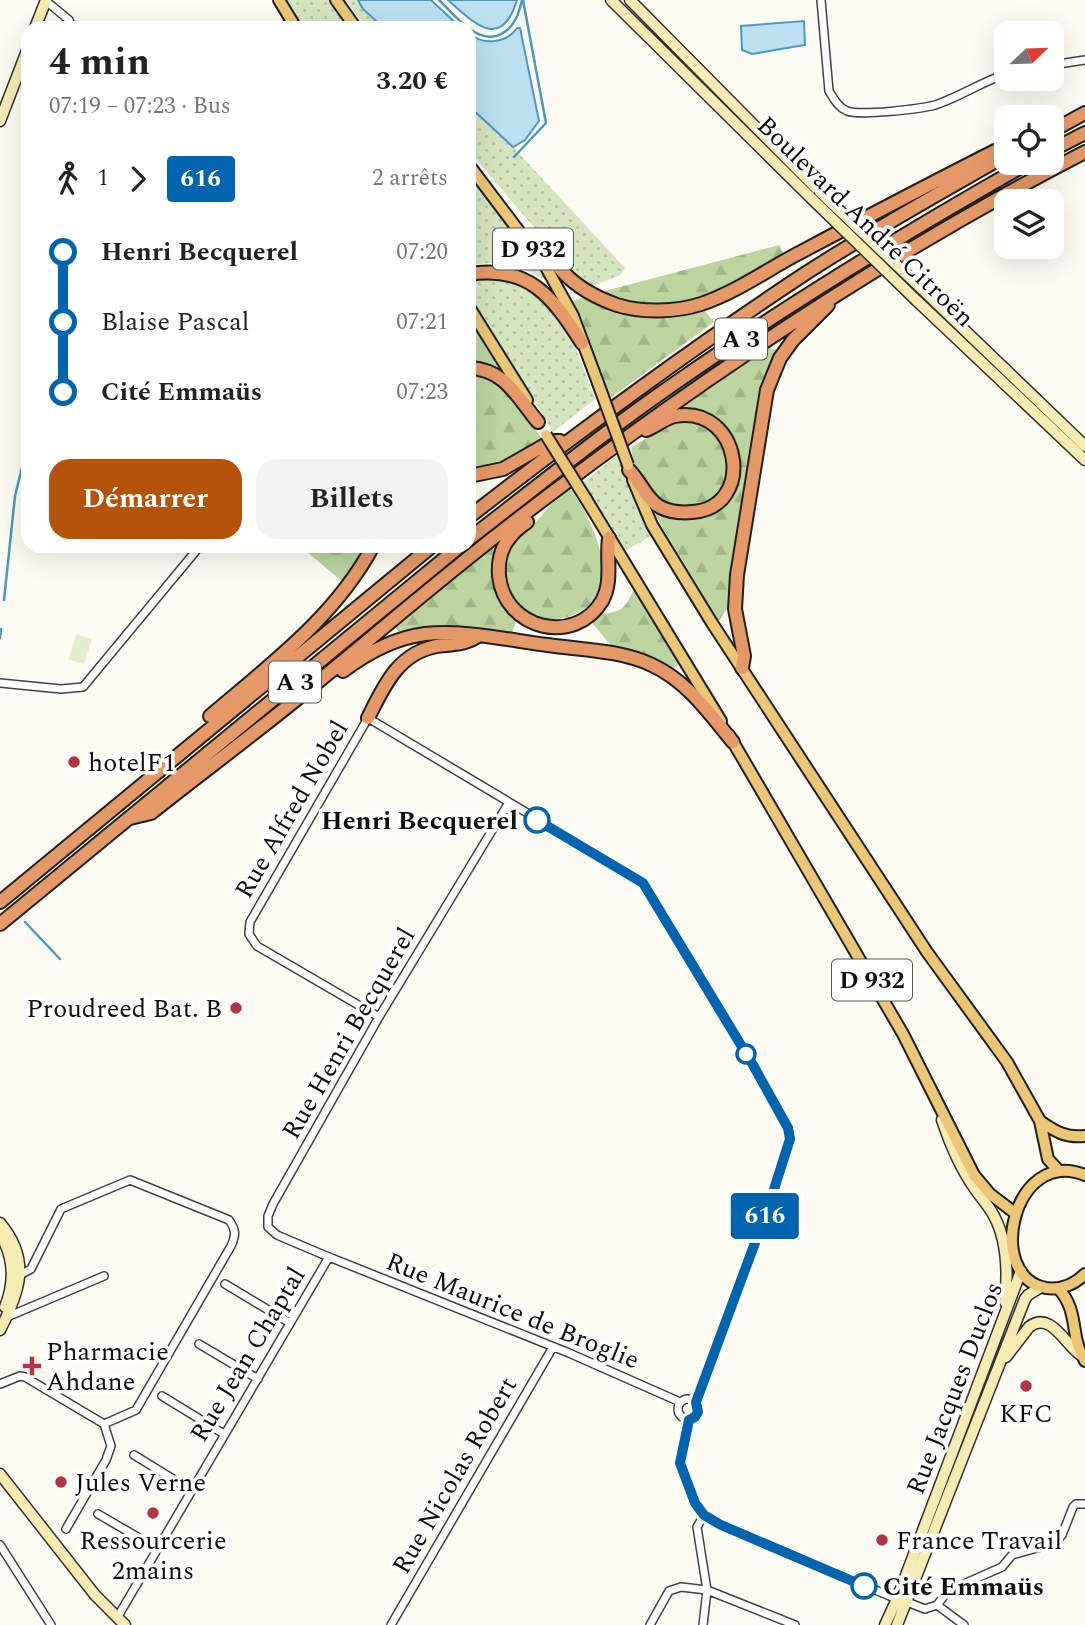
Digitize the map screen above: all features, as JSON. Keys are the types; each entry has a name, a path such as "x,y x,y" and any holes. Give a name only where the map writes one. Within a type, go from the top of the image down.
{"highway":[{"path":"1064,124 1085,113"},
{"path":"1064,143 1085,132"},
{"path":"527,240 543,248 577,285 617,304 638,310 666,310 699,305 732,291 994,152"},
{"path":"130,818 151,813 312,687 531,509 635,430 741,356 830,298 1000,198 1085,152"},
{"name":"A 3","path":"476,512 567,441 802,276 994,160"},
{"name":"A 3","path":"476,534 578,454 691,372 901,236 1007,175"},
{"path":"476,273 510,273 530,281 557,306 582,342"},
{"path":"742,668 744,656 735,609 737,575 767,390 780,358 809,323 827,308 830,298"},
{"path":"476,369 505,381 538,422"},
{"path":"629,468 649,498 660,507 680,513 698,512 716,504 729,489 734,470 732,450 723,433 710,423 694,417 676,416 648,430 635,430"},
{"path":"476,475 503,469 552,441 567,441"},
{"path":"531,509 530,519 510,536 501,552 499,569 501,588 509,606 522,618 537,625 558,627 576,622 592,613 607,588 609,538"},
{"path":"176,755 181,741 315,625 338,600 369,553"},
{"name":"A 3","path":"0,902 423,553"},
{"name":"A 3","path":"0,924 452,553"},
{"path":"312,687 331,680 373,650 396,641 425,634 478,636 623,655 652,665 688,690 733,741"},
{"path":"368,718 386,681 403,662 425,649 466,644 478,636"}],"main road":[{"path":"279,0 292,21"},
{"path":"335,0 351,21"},
{"name":"Boulevard André Citroën","path":"611,0 815,194 926,293 1085,446"},
{"name":"Boulevard André Citroën","path":"629,0 916,300 1085,460"},
{"path":"39,21 46,1"},
{"path":"0,121 21,66"},
{"name":"D 932","path":"476,174 527,240 566,301 652,524 742,668 927,952 1007,1062 1041,1121 1048,1159 1059,1171"},
{"name":"D 932","path":"476,318 733,741 898,1024 974,1175 990,1194 1015,1213"},
{"path":"937,1102 948,1140 966,1176 995,1217 1002,1237 1007,1276 1004,1318"},
{"path":"1041,1121 1061,1134 1085,1136"},
{"path":"1085,1163 1080,1173 1059,1171 1037,1181 1026,1192 1015,1213 1012,1234 1014,1251 1021,1270 1041,1287 1058,1288 1078,1281 1085,1273"},
{"path":"0,1223 16,1251 18,1291 3,1318 0,1330"},
{"path":"0,1234 16,1277"},
{"name":"Rue Jacques Duclos","path":"897,1625 902,1600 1021,1270"},
{"name":"Rue Jacques Duclos","path":"885,1625 902,1600 1025,1299 1028,1294 1041,1287"},
{"path":"1058,1288 1071,1305 1076,1340 1083,1358"},
{"path":"998,1369 1029,1327 1041,1322 1056,1329 1083,1358"},
{"path":"0,1474 95,1595 121,1622"}],"street":[{"path":"821,0 829,91 835,102 846,110 856,113 935,105 994,79"},
{"path":"46,1 69,21"},
{"path":"1064,63 1085,60"},
{"path":"1,683 61,690 83,687 194,553"},
{"path":"368,718 643,883 788,1128 790,1139 769,1205 696,1402"},
{"name":"Rue Alfred Nobel","path":"368,718 250,922 249,934 257,946 379,1017"},
{"name":"Rue Henri Becquerel","path":"329,1257 277,1235 268,1227 268,1216 379,1017 508,804"},
{"path":"16,1277 31,1269 61,1209 130,1180 229,1220 234,1227 236,1235 231,1246 136,1410 104,1423"},
{"name":"Rue Jean Chaptal","path":"121,1622 191,1490 329,1257"},
{"name":"Rue Maurice de Broglie","path":"329,1257 553,1347 680,1402"},
{"path":"3,1318 104,1276"},
{"path":"225,1284 290,1323"},
{"path":"199,1343 258,1379"},
{"name":"Rue Nicolas Robert","path":"391,1625 553,1347"},
{"path":"0,1384 20,1376 26,1377 104,1423 111,1446 106,1460 66,1529"},
{"path":"162,1396 224,1434"},
{"path":"689,1420 682,1418 678,1412 680,1402 688,1399 696,1402 699,1408 697,1415 689,1420 680,1463 690,1492 704,1515 749,1538 925,1609 937,1605 948,1591 1002,1567 1012,1555 1055,1543 1062,1535 1073,1507 1076,1504 1085,1504"},
{"path":"134,1455 191,1490"},
{"path":"98,1514 158,1549"},
{"path":"703,1625 707,1590 697,1527 704,1515"},
{"path":"0,1545 51,1625"},
{"path":"650,1625 669,1591 681,1587 707,1590 795,1625"},
{"path":"937,1605 964,1625"}],"green space":[{"path":"284,0 330,0 345,21 298,21"},
{"path":"345,0 358,0 363,9 376,21 362,21"},
{"path":"476,113 513,147 625,268 620,275 593,286 566,265 476,159"},
{"path":"476,183 549,279 545,280 527,270 509,265 476,265"},
{"path":"779,245 784,254 767,266 731,287 691,302 649,306 619,299 605,291"},
{"path":"510,277 533,288 570,333 595,399 553,432 476,307 476,280"},
{"path":"585,297 638,315 670,317 704,310 714,322 609,399 573,301"},
{"path":"476,328 505,375 476,365"},
{"path":"766,347 776,350 761,391 730,604 719,621 655,515 658,511 684,517 700,516 715,509 726,499 734,486 738,471 733,440 725,427 713,417 695,411 675,409"},
{"path":"476,375 503,388 542,439 498,464 476,468"},
{"path":"678,421 694,422 709,429 715,434 726,457 726,481 713,497 702,503 678,505 655,497 646,489 636,472 631,447"},
{"path":"617,456 651,536 625,551 583,482"},
{"path":"569,486 595,534 602,561 600,586 593,600 582,610 568,617 539,617 526,611 515,601 507,578 507,558 516,540"},
{"path":"492,546 496,550 494,571 497,588 516,622 512,633 442,627 399,633 394,625"},
{"path":"308,553 362,553 344,583"},
{"path":"634,589 679,664 672,669 635,651 614,649 592,623 600,614 622,608"},
{"path":"77,634 92,639 84,664 68,659"}],"water":[{"path":"358,0 431,0 454,21 376,21 363,9"},
{"path":"448,0 517,0 511,16 495,29 486,28 467,17"},
{"path":"804,21 805,45 752,54 742,50 741,26"},
{"path":"520,28 539,121 525,140 513,147 476,113 476,38 495,41"}],"waterway":[{"path":"439,0 460,21"},
{"path":"476,33 494,37 503,33 511,27 522,0"},
{"path":"514,157 546,123 523,0"},
{"path":"4,600 15,496 21,472"},
{"path":"0,638 1,629"},
{"path":"25,922 60,959"}],"bus line":[{"name":"616","path":"537,820 643,883 788,1128 790,1139 769,1205 696,1402 699,1408 697,1415 689,1420 680,1463 690,1492 704,1515 721,1525 864,1586"}],"place":[{"name":"hotelF1","path":"74,762"},
{"name":"Henri Becquerel","path":"537,820"},
{"name":"Proudreed Bat. B","path":"236,1008"},
{"name":"Pharmacie Ahdane","path":"32,1366"},
{"name":"KFC","path":"1026,1386"},
{"name":"Jules Verne","path":"61,1482"},
{"name":"Ressourcerie 2mains","path":"153,1513"},
{"name":"France Travail","path":"882,1540"},
{"name":"Cité Emmaüs","path":"864,1586"}]}
